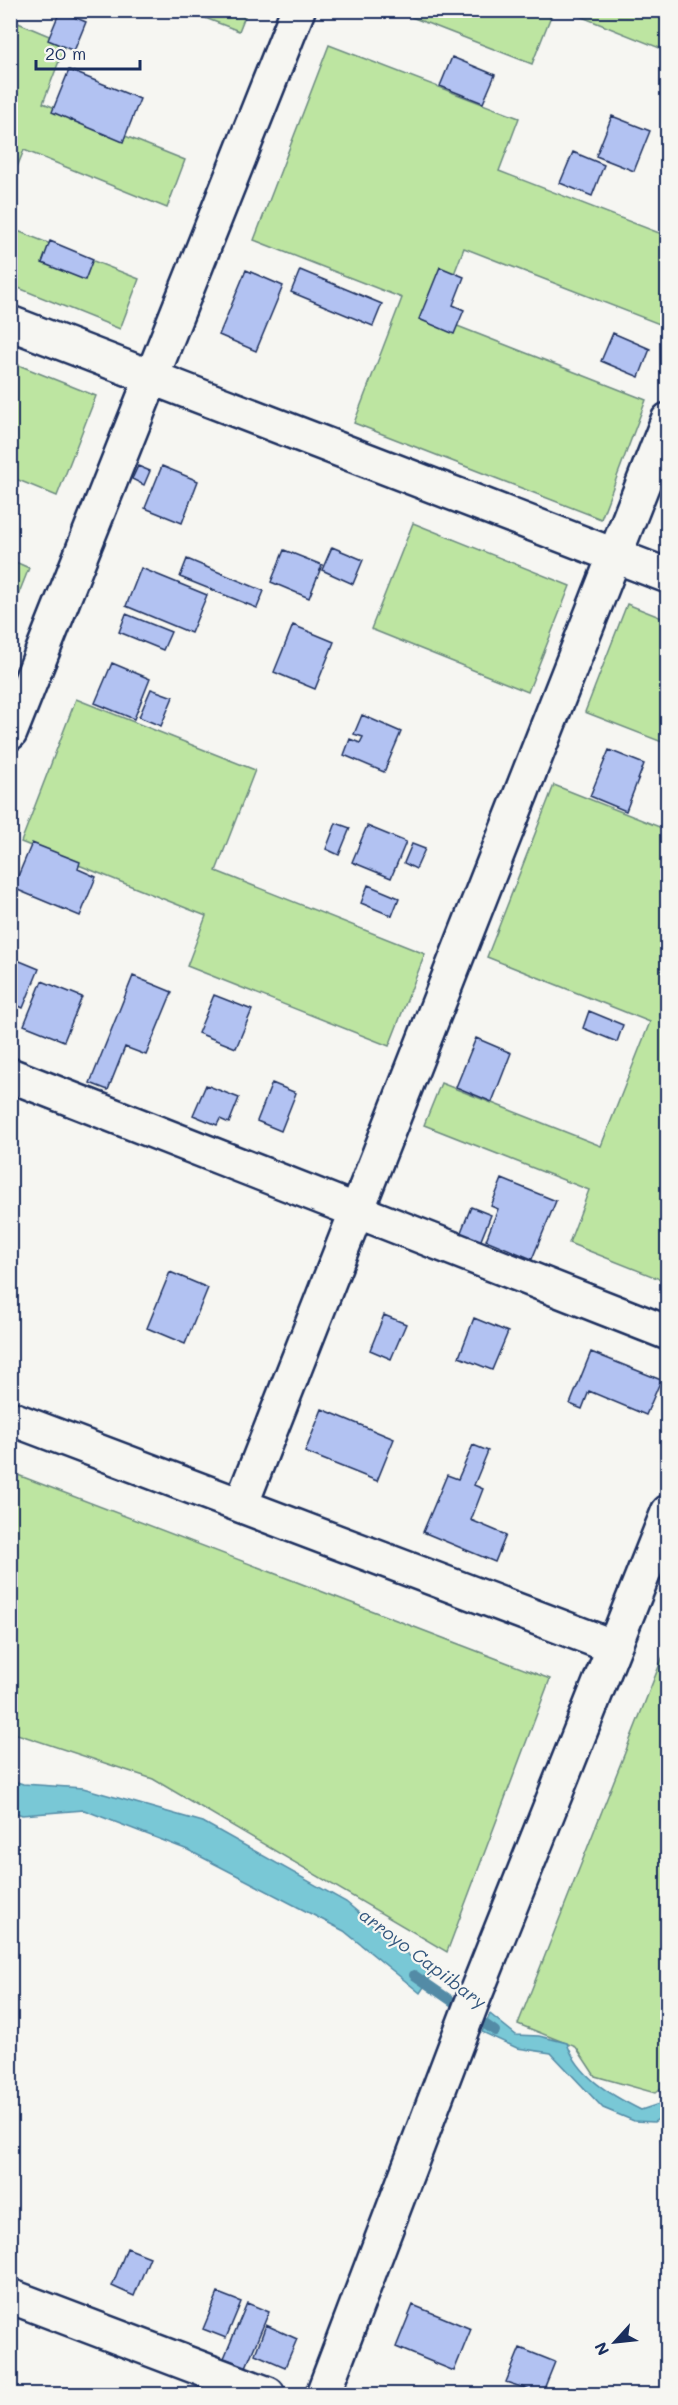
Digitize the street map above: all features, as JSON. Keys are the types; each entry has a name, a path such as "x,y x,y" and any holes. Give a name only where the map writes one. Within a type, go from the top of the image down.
{"street":[{"path":"10,734 298,10"},
{"path":"10,323 668,576"},
{"path":"241,1505 668,420"},
{"path":"10,1075 668,1333"},
{"path":"10,1418 614,1647"},
{"path":"323,2394 471,2005 668,1512"},
{"path":"10,2296 268,2394"}],"green space":[{"path":"187,11 247,11 239,31"},
{"path":"396,11 545,11 551,13 562,11 551,16 532,64"},
{"path":"567,11 667,11 667,51"},
{"path":"11,20 66,43 43,103 185,160 167,208 24,150 11,182"},
{"path":"329,45 519,118 499,171 667,236 667,327 464,248 437,318 646,400 601,519 354,423 402,298 254,240"},
{"path":"10,228 139,279 120,329 11,285"},
{"path":"11,362 96,396 57,496 11,477"},
{"path":"413,523 570,586 528,692 371,629"},
{"path":"11,560 29,568 11,613"},
{"path":"627,604 667,620 667,744 585,712"},
{"path":"76,699 255,770 216,871 425,954 389,1046 187,966 206,916 21,842"},
{"path":"554,785 667,830 667,954 661,972 668,975 667,1282 569,1243 589,1190 424,1125 441,1083 601,1146 650,1022 487,957"},
{"path":"10,1472 550,1679 447,1952 153,1779 11,1732"},
{"path":"667,1646 667,2083 655,2093 595,2076 576,2047 518,2024"}],"water":[{"path":"11,1780 23,1784 83,1788 203,1822 346,1902 432,1975 420,1993 344,1931 188,1850 84,1810 22,1815 11,1811"},
{"path":"490,2014 516,2035 539,2036 567,2043 572,2055 587,2075 607,2091 641,2110 659,2104 667,2093 667,2113 654,2122 634,2121 603,2108 551,2053 517,2048 482,2032"}],"building":[{"path":"60,11 86,22 74,51 48,40"},
{"path":"452,57 495,75 483,103 440,86"},
{"path":"69,70 140,99 123,142 52,112"},
{"path":"612,116 650,131 634,171 596,156"},
{"path":"573,152 604,165 592,196 560,183"},
{"path":"50,241 93,259 85,280 42,263"},
{"path":"440,267 464,277 453,305 464,310 454,334 419,319"},
{"path":"246,270 283,286 256,351 219,335"},
{"path":"300,270 382,304 373,326 291,292"},
{"path":"613,333 650,349 639,377 601,361"},
{"path":"138,466 150,471 144,485 132,479"},
{"path":"162,466 198,481 182,523 145,508"},
{"path":"332,547 363,560 353,584 322,570"},
{"path":"284,550 322,565 309,598 271,582"},
{"path":"187,559 264,591 257,608 180,577"},
{"path":"141,568 207,595 191,633 126,606"},
{"path":"126,614 171,632 163,650 119,632"},
{"path":"293,625 334,642 315,689 274,672"},
{"path":"112,663 150,679 134,719 95,703"},
{"path":"151,689 173,697 161,726 139,717"},
{"path":"362,715 401,732 384,772 344,755 350,739 360,743 363,737 354,734"},
{"path":"609,750 644,764 626,811 590,796"},
{"path":"336,823 350,828 339,855 326,849"},
{"path":"367,826 406,842 391,878 352,862"},
{"path":"32,843 80,862 78,869 96,877 80,916 13,888"},
{"path":"412,844 425,849 416,869 404,863"},
{"path":"368,885 399,898 392,916 361,903"},
{"path":"10,957 39,969 23,1008 10,1002"},
{"path":"133,976 172,992 146,1055 125,1047 108,1090 90,1083"},
{"path":"42,981 82,997 64,1041 24,1025"},
{"path":"214,995 252,1010 236,1048 198,1033"},
{"path":"589,1011 623,1025 617,1042 583,1028"},
{"path":"476,1038 511,1053 492,1102 456,1087"},
{"path":"272,1083 296,1093 281,1131 257,1121"},
{"path":"206,1085 239,1098 229,1123 220,1119 217,1125 193,1115"},
{"path":"502,1179 556,1201 532,1259 486,1240 498,1209 491,1206"},
{"path":"471,1207 491,1215 477,1250 457,1242"},
{"path":"170,1272 208,1288 185,1344 147,1328"},
{"path":"384,1315 406,1324 391,1359 370,1350"},
{"path":"474,1318 508,1332 492,1370 459,1357"},
{"path":"591,1352 661,1380 646,1415 589,1391 582,1409 570,1404"},
{"path":"322,1409 394,1439 377,1481 305,1452"},
{"path":"473,1445 488,1451 474,1485 483,1489 471,1520 506,1535 495,1562 423,1532 447,1475 458,1479"},
{"path":"127,2248 150,2257 134,2296 112,2286"},
{"path":"218,2293 241,2302 226,2338 203,2329"},
{"path":"247,2303 269,2312 246,2367 224,2358"},
{"path":"413,2305 471,2329 454,2371 396,2347"},
{"path":"266,2325 297,2339 285,2367 255,2354"},
{"path":"520,2348 555,2362 542,2394 506,2382"}],"waterway":[{"name":"arroyo Capiibary","path":"414,1975 495,2031"}]}
